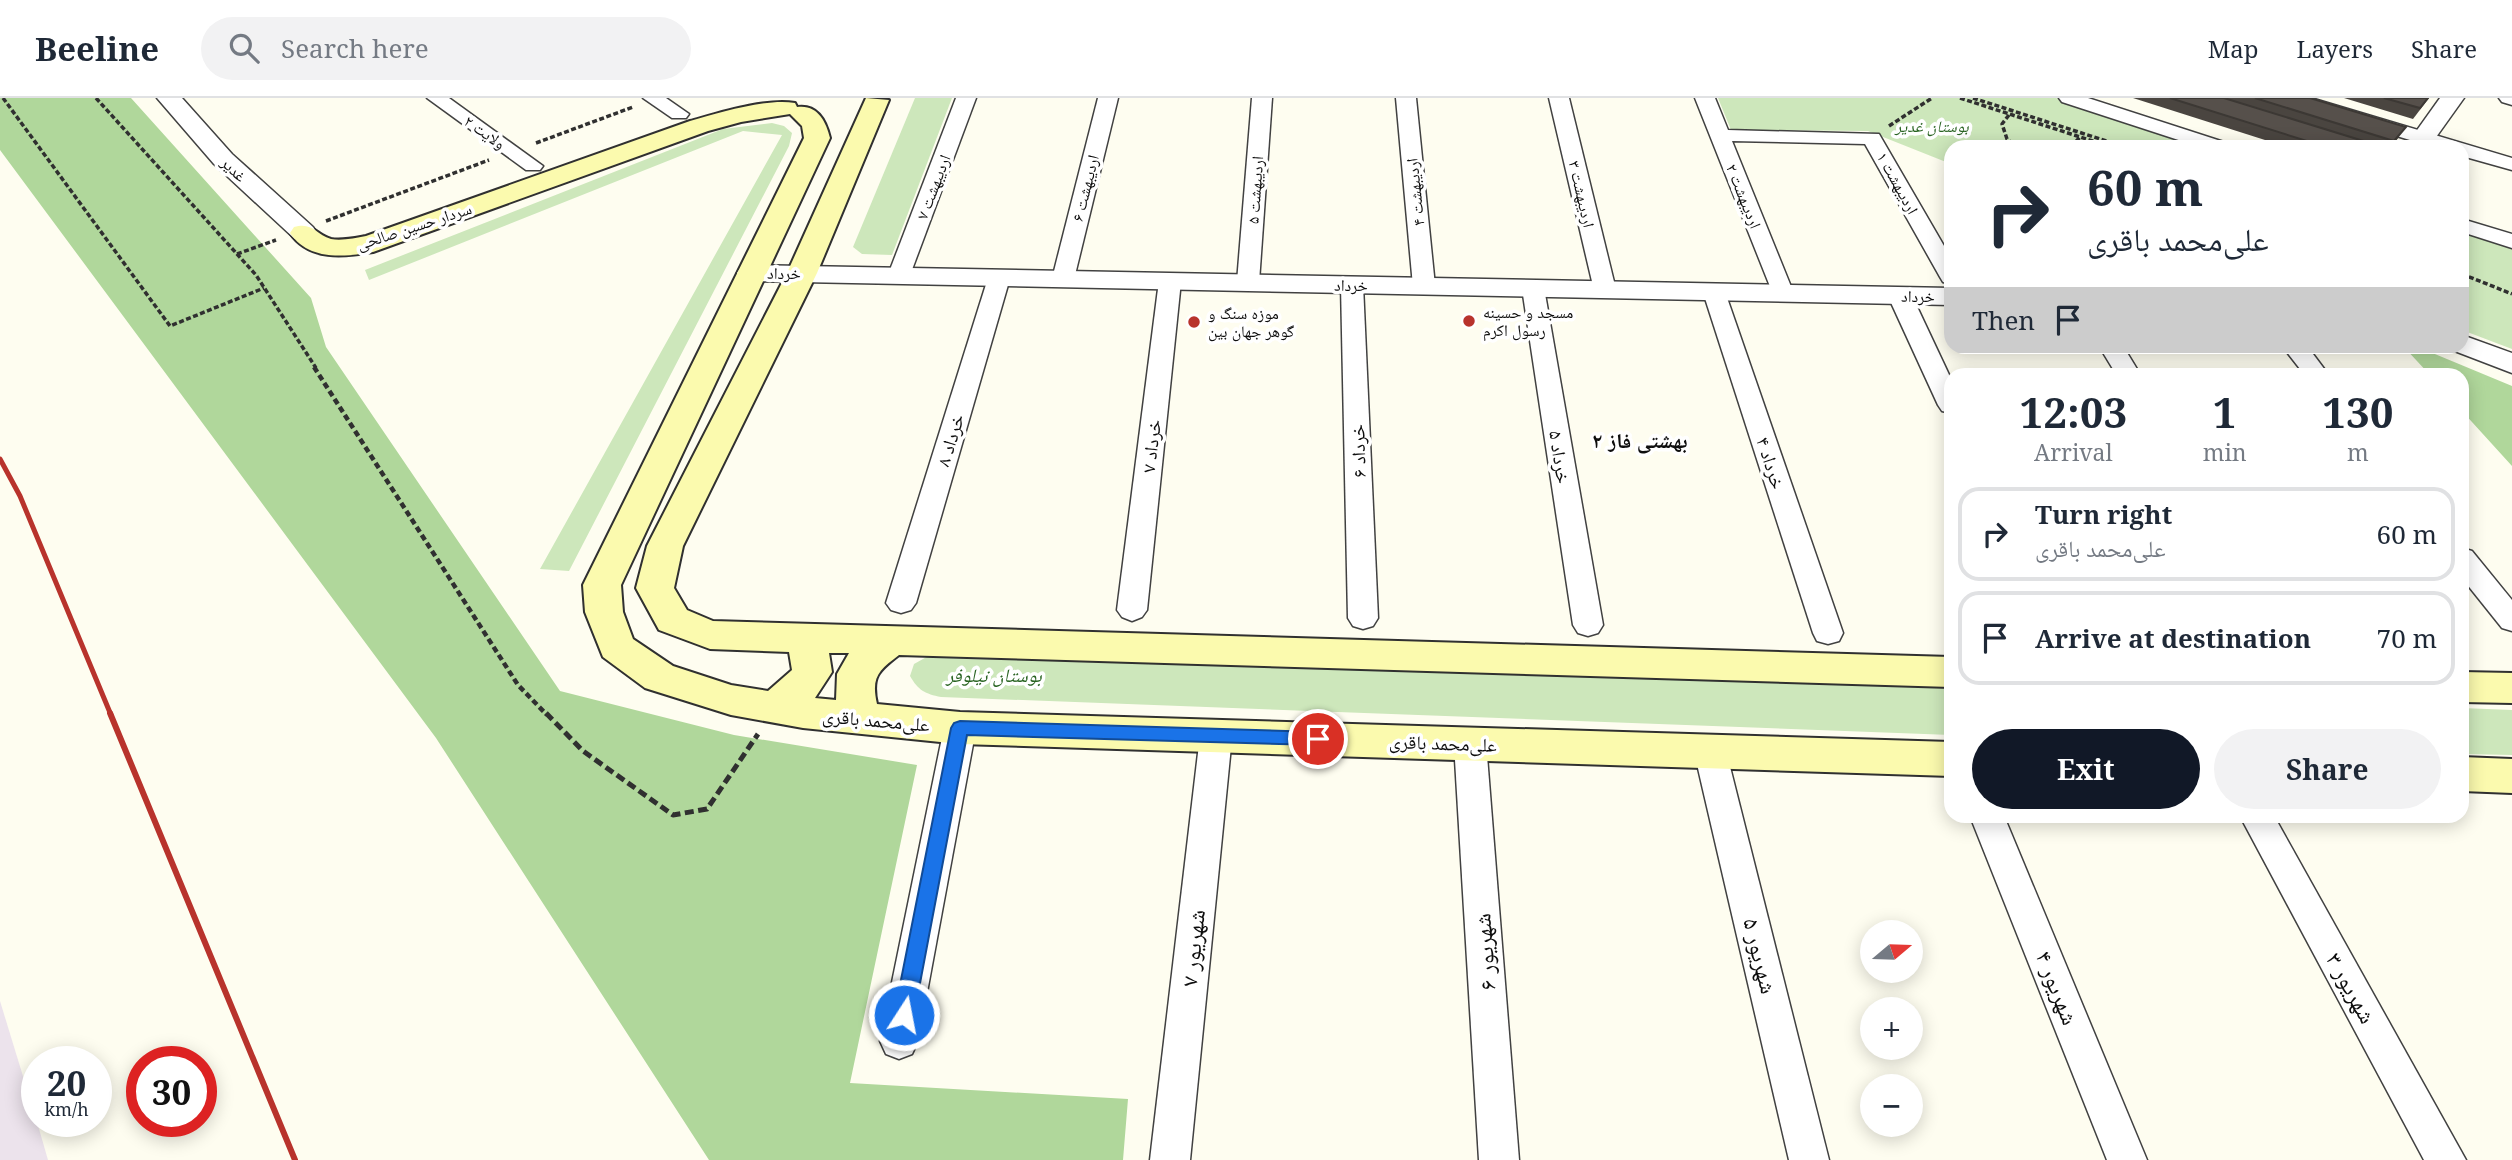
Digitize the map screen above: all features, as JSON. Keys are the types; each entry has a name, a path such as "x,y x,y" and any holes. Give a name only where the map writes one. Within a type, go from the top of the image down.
{"main road":[{"name":"سردار حسین صالحی","path":"302,232 332,231 363,224 523,159 679,114 722,98"},
{"name":"سردار حسین صالحی","path":"302,232 311,242 331,248 373,243 699,126 738,116 878,99"},
{"path":"878,99 802,273 666,545 655,588 673,620 710,635 1944,672"},
{"name":"علی‌محمد باقری","path":"807,109 817,138 602,585 604,612 617,647 659,677 731,700 862,719 960,728 1944,758"},
{"path":"776,707 800,687 812,672 807,638"},
{"path":"862,719 852,694 857,670 890,641"},
{"path":"2469,687 2512,688"}],"street":[{"name":"غدیر","path":"169,98 223,159 302,232"},
{"name":"ولایت ۲","path":"437,98 523,159"},
{"path":"654,98 679,114"},
{"name":"اردیبهشت ۷","path":"900,275 966,98"},
{"name":"اردیبهشت ۶","path":"1063,279 1108,98"},
{"name":"اردیبهشت ۵","path":"1248,282 1262,98"},
{"name":"اردیبهشت ۴","path":"1406,98 1424,286"},
{"name":"اردیبهشت ۳","path":"1559,98 1605,290"},
{"name":"اردیبهشت ۲","path":"1705,98 1783,294"},
{"path":"2069,98 2198,140"},
{"path":"2291,98 2414,140"},
{"path":"2421,140 2452,98"},
{"name":"اردیبهشت ۱","path":"1732,135 1872,138 1944,265"},
{"path":"2469,151 2512,164"},
{"path":"2469,227 2512,241"},
{"name":"خرداد","path":"751,273 1944,297"},
{"name":"خرداد ۸","path":"901,603 999,278"},
{"name":"خرداد ۷","path":"1132,610 1170,281"},
{"name":"خرداد ۶","path":"1352,285 1363,618"},
{"name":"خرداد ۵","path":"1533,288 1588,625"},
{"name":"خرداد ۴","path":"1714,292 1828,633"},
{"path":"1900,296 1944,390"},
{"path":"2469,347 2512,363"},
{"path":"2300,354 2311,368"},
{"path":"2469,567 2512,620"},
{"path":"899,1041 960,728"},
{"name":"شهریور ۷","path":"1170,1160 1216,736"},
{"name":"شهریور ۶","path":"1470,743 1499,1160"},
{"name":"شهریور ۵","path":"1710,751 1809,1160"},
{"name":"شهریور ۴","path":"1990,823 2127,1160"},
{"name":"شهریور ۳","path":"2261,823 2446,1160"}],"path":[{"path":"3,98 170,326 264,288"},
{"path":"96,98 237,254 264,288 518,685 583,751 673,815 708,809 776,707"},
{"path":"237,254 523,159 654,98"},
{"path":"1872,138 1932,98"},
{"path":"1960,98 2089,140"},
{"path":"1973,98 2103,140"},
{"path":"2010,114 2002,124 2003,131 2010,140"},
{"path":"2077,140 2080,137"},
{"path":"2469,277 2512,294"}],"shaded area":[{"path":"0,1001 21,1070 21,1137 41,1137 48,1160 0,1160"}],"green space":[{"path":"0,98 131,98 311,298 326,347 560,691 734,735 917,765 850,1083 1128,1099 1123,1160 709,1160 436,738 0,150"},
{"path":"915,98 952,98 892,255 862,254 853,247"},
{"name":"بوستان غدیر","path":"1718,98 2056,98 2185,140 1944,140 1944,161 1868,131 1731,130"},
{"path":"772,123 784,126 792,133 789,146 569,571 540,569 782,135 743,131 369,280 365,270 723,129"},
{"path":"2469,232 2512,246 2512,349 2469,333"},
{"path":"2410,354 2435,354 2469,368 2423,368"},
{"path":"2469,368 2512,386 2512,466 2469,419"},
{"name":"بوستان نیلوفر","path":"941,649 1944,688 1944,735 941,697 922,691 916,685 910,676 914,664"},
{"path":"2469,708 2512,710 2512,755 2469,754"}],"building":[{"path":"2170,98 2224,98 2360,140 2304,140"},
{"path":"2255,98 2310,98 2406,127 2395,140"},
{"path":"2384,98 2428,98 2420,108"}],"railway":[{"path":"0,459 20,496 111,715"},
{"path":"110,713 295,1160"}],"place":[{"name":"مسجد و حسینه رسول اکرم","path":"1469,321"},
{"name":"موزه سنگ و گوهر جهان بین","path":"1194,322"}],"district":[{"name":"بهشتی فاز ۲","path":"1640,441"}],"route":[{"path":"904,1015 960,728 1318,739"}]}
